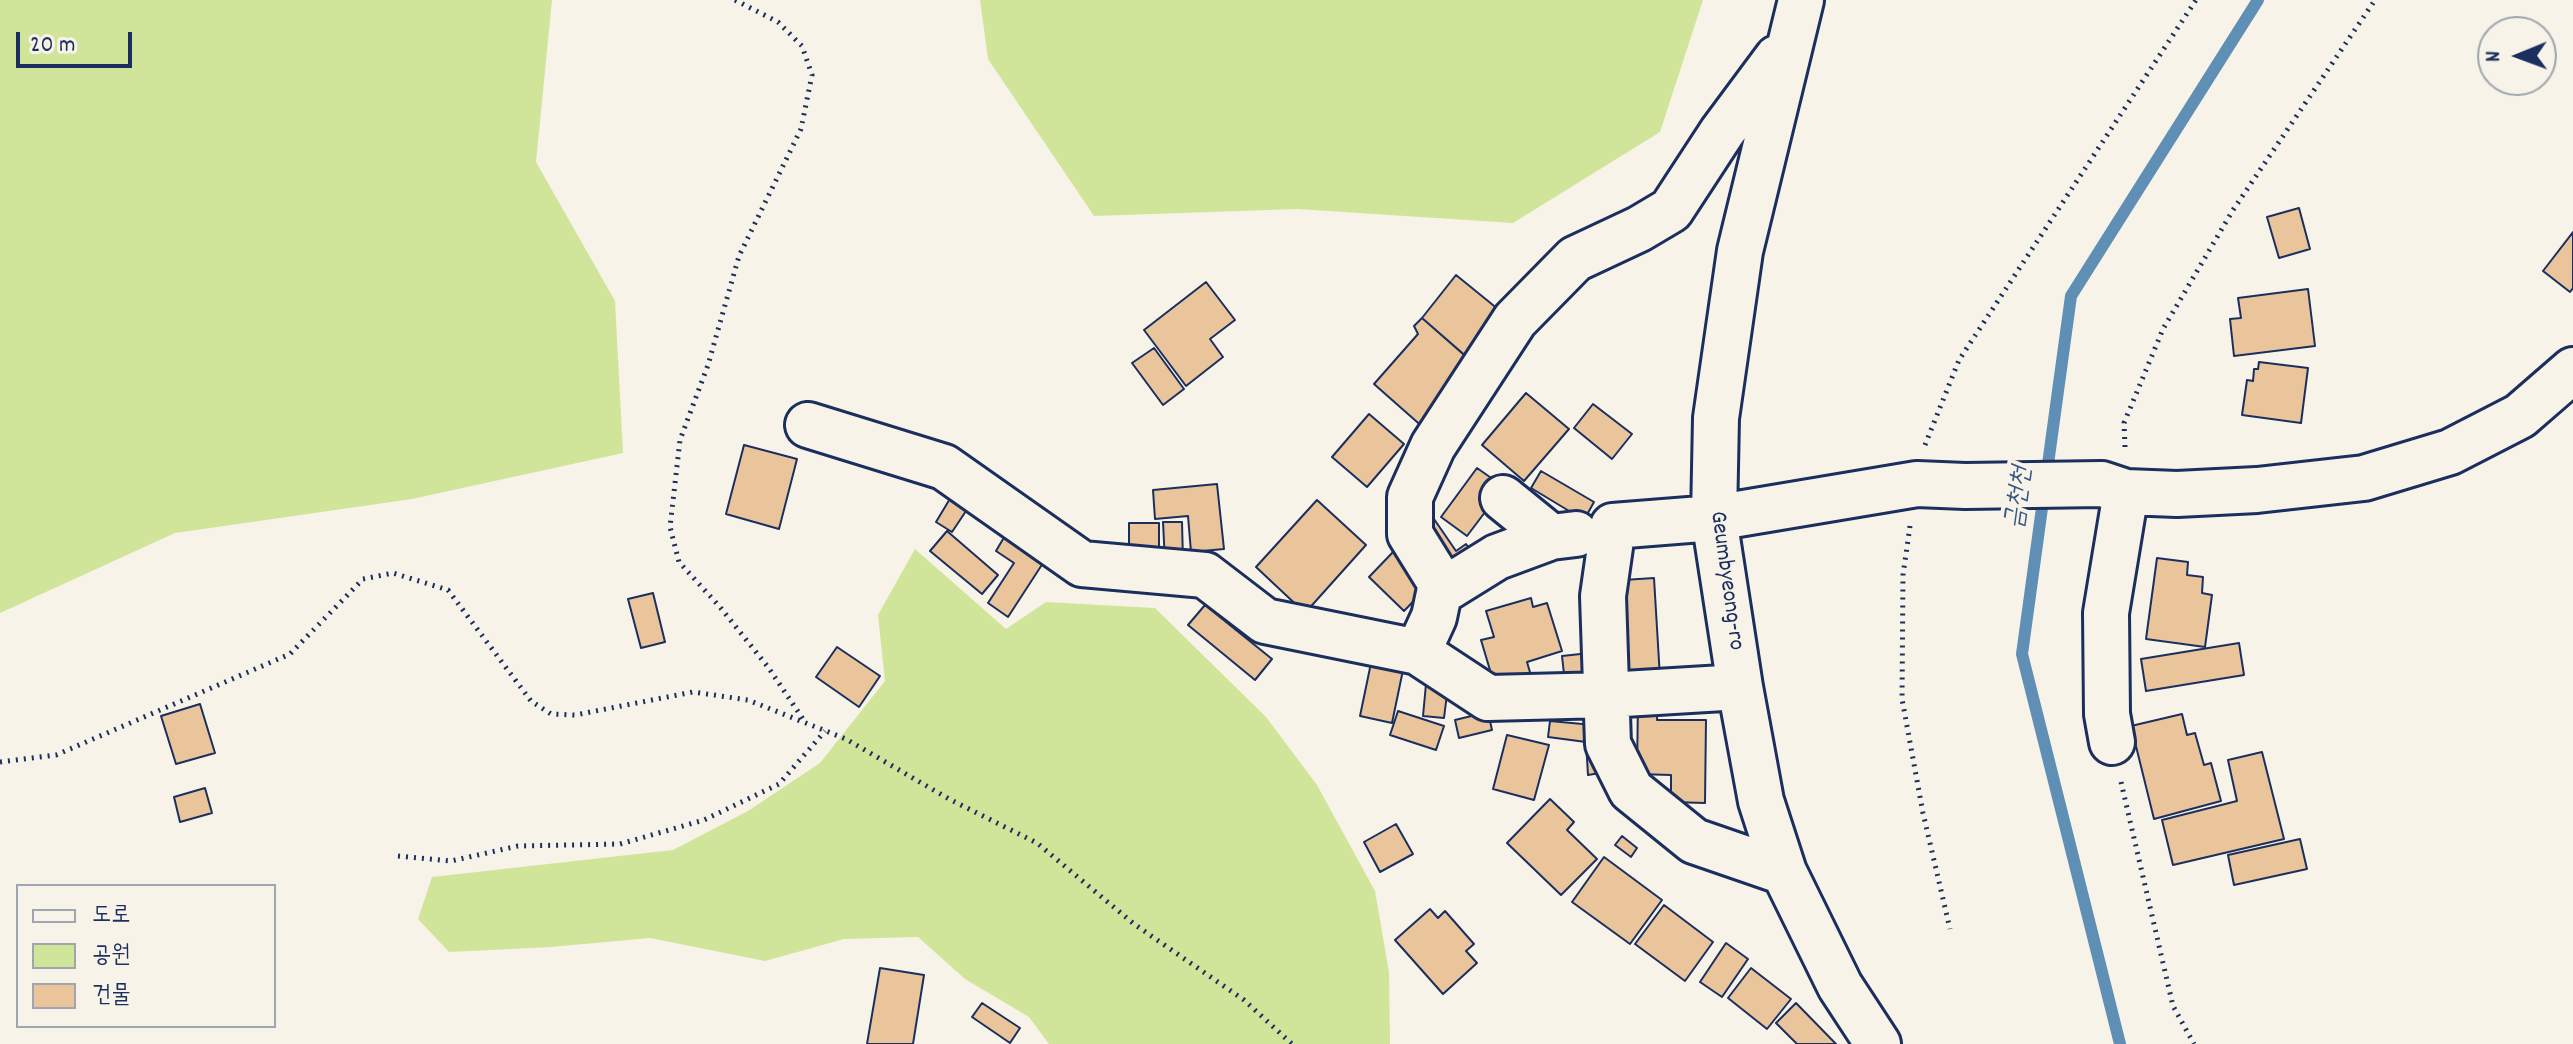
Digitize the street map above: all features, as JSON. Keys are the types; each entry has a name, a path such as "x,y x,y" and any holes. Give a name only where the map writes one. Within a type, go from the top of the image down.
{"street":[{"path":"1418,652 1434,617 1441,584 1410,534 1410,497 1439,436 1515,320 1575,259 1671,210 1795,20"},
{"name":"Geumbyeong-ro","path":"1795,20 1740,251 1716,418 1714,518 1761,801 1784,872 1840,986 1878,1044"},
{"path":"1439,593 1497,557 1551,537 1613,526 1714,518 1917,484 2114,488 2177,494 2257,490 2364,478 2464,445 2520,416 2573,370"},
{"path":"808,425 881,445 944,467 1082,564 1205,575 1265,621 1418,652 1488,698 1740,687"},
{"path":"2112,742 2107,714 2106,613 2114,488"},
{"path":"1503,498 1551,537"},
{"path":"1613,526 1603,596 1608,744 1631,790 1694,841 1784,872"}],"path":[{"path":"735,0 778,22 802,46 812,75 801,129 739,256 708,365 680,440 670,527 679,562 768,667 805,723"},
{"path":"1950,929 1923,813 1902,699 1903,575 1925,446 1959,360 2196,0"},
{"path":"2114,488 2124,423 2163,329 2233,210 2375,0"},
{"path":"0,762 56,755 290,654 363,579 393,573 448,590 531,701 551,714 575,715 693,692 748,700 846,739 949,799 1037,843 1134,924 1244,1000 1292,1044"},
{"path":"398,856 451,861 518,846 620,844 704,820 779,784 825,731"},
{"path":"2112,742 2173,1006 2194,1044"}],"green space":[{"path":"0,0 552,0 536,162 615,301 623,453 412,499 175,533 0,613"},
{"path":"980,0 1703,0 1660,132 1513,223 1297,209 1094,216 988,59"},
{"path":"915,549 1006,629 1046,602 1155,608 1266,717 1317,785 1375,891 1389,972 1390,1044 1049,1044 1029,1017 965,979 918,937 844,939 765,961 650,938 449,952 418,919 432,877 673,850 748,811 820,763 885,681 878,615"}],"building":[{"path":"2299,208 2310,249 2279,258 2267,217"},
{"path":"2573,232 2573,288 2570,292 2543,271"},
{"path":"1456,275 1504,314 1468,358 1422,318"},
{"path":"1206,282 1235,320 1210,339 1223,357 1186,386 1144,330"},
{"path":"2308,289 2315,346 2234,356 2230,319 2241,318 2238,298"},
{"path":"1422,318 1479,368 1425,429 1374,384 1418,334 1414,326"},
{"path":"1154,348 1184,389 1163,405 1132,363"},
{"path":"2259,362 2308,368 2301,423 2242,415 2247,380 2253,381 2254,369 2258,369"},
{"path":"1526,393 1569,429 1524,481 1482,445"},
{"path":"1593,404 1632,434 1612,459 1574,428"},
{"path":"1369,414 1404,444 1367,487 1332,457"},
{"path":"744,445 797,459 779,529 726,514"},
{"path":"1477,468 1504,487 1467,536 1441,517"},
{"path":"1541,471 1594,502 1584,520 1531,488"},
{"path":"1217,484 1224,549 1191,552 1188,516 1155,519 1153,490"},
{"path":"951,497 968,508 952,532 936,522"},
{"path":"1317,500 1366,545 1305,613 1256,567"},
{"path":"1434,519 1456,551 1466,544 1479,562 1447,584 1412,534"},
{"path":"1163,522 1182,522 1183,561 1165,562"},
{"path":"1129,523 1159,523 1159,561 1129,561"},
{"path":"947,531 998,575 982,594 930,551"},
{"path":"1006,534 1045,560 1008,617 988,603 1014,563 996,551"},
{"path":"1394,551 1429,585 1404,611 1369,577"},
{"path":"2157,558 2188,562 2187,575 2203,577 2202,593 2212,595 2205,647 2146,639"},
{"path":"1654,578 1660,678 1614,681 1608,581"},
{"path":"653,593 665,642 641,648 628,599"},
{"path":"1531,598 1533,607 1547,603 1562,651 1527,662 1534,686 1498,697 1481,640 1494,637 1486,611"},
{"path":"1205,605 1272,659 1255,680 1188,625"},
{"path":"2239,643 2244,675 2146,691 2141,659"},
{"path":"837,647 880,676 859,707 816,677"},
{"path":"1599,652 1601,680 1565,683 1562,656"},
{"path":"1371,663 1403,670 1392,723 1360,716"},
{"path":"1426,684 1448,686 1444,718 1423,716"},
{"path":"1638,698 1658,699 1657,720 1706,720 1705,803 1671,802 1671,775 1637,774"},
{"path":"200,704 215,753 176,764 161,716"},
{"path":"1398,711 1444,726 1436,750 1390,735"},
{"path":"1488,712 1492,730 1459,738 1455,720"},
{"path":"2182,714 2187,735 2195,733 2204,765 2211,763 2221,801 2154,819 2131,726"},
{"path":"1550,721 1604,726 1606,772 1588,775 1586,742 1548,737"},
{"path":"1507,735 1549,745 1534,800 1493,789"},
{"path":"2262,752 2284,839 2173,865 2162,820 2237,801 2228,760"},
{"path":"205,788 212,813 180,822 174,797"},
{"path":"1550,799 1574,822 1567,830 1597,859 1561,895 1507,843"},
{"path":"1396,824 1413,854 1380,872 1364,842"},
{"path":"1622,836 1637,848 1631,857 1615,845"},
{"path":"2300,839 2307,869 2234,885 2228,855"},
{"path":"1604,857 1662,900 1630,944 1572,902"},
{"path":"1664,905 1713,942 1685,981 1635,944"},
{"path":"1430,909 1438,918 1445,911 1474,944 1466,951 1477,963 1443,994 1395,940"},
{"path":"1726,943 1748,959 1722,997 1700,982"},
{"path":"880,968 924,975 913,1044 867,1044"},
{"path":"1751,968 1791,999 1767,1029 1728,998"},
{"path":"982,1003 1020,1028 1010,1043 972,1017"},
{"path":"1796,1003 1836,1044 1797,1044 1776,1023"}],"waterway":[{"name":"금천천","path":"2120,1044 2022,654 2071,296 2258,0"}]}
